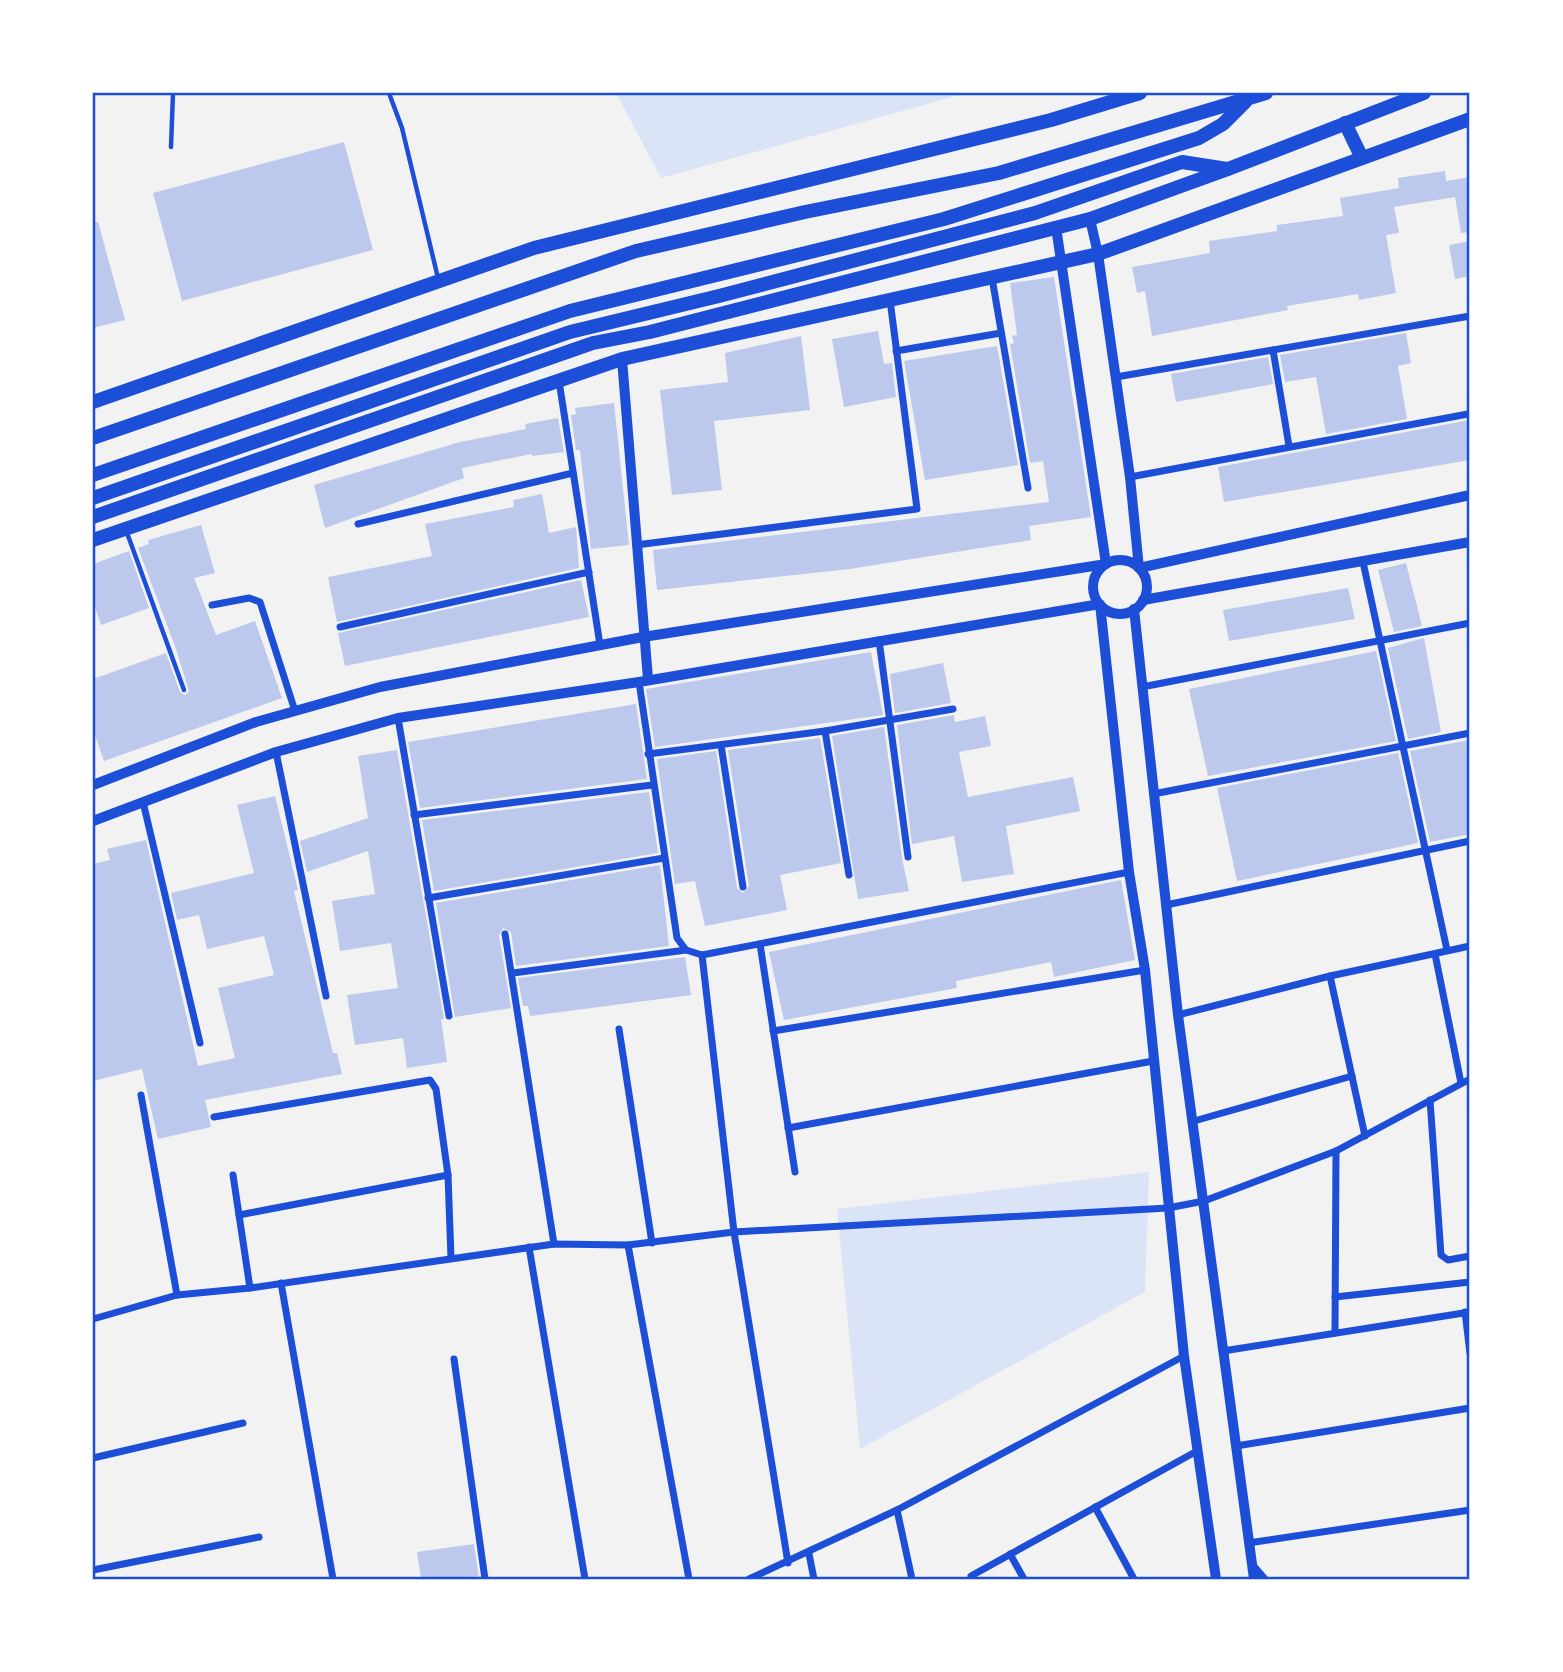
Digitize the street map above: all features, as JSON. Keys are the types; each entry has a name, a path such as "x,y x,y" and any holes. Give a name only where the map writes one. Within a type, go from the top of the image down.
{"main road":[{"path":"93,402 534,248 1051,120 1140,93"},
{"path":"93,438 636,251 805,212 999,173 1266,93"},
{"path":"93,517 593,343 663,328 1090,219 1424,93"},
{"path":"93,475 570,311 944,219 1199,138 1223,124 1249,99"},
{"path":"93,540 622,359 1098,254 1470,119"},
{"path":"1345,123 1362,158"},
{"path":"93,498 570,332 1035,213 1182,162 1228,169"}],"street":[{"path":"93,821 276,752 398,718 1100,604 1113,613 1134,609 1143,600 1146,583 1139,568 1116,377 1098,254 1090,219"},
{"path":"1056,227 1105,564 1093,586 1100,604 1129,872 1145,970 1184,1356 1215,1574"},
{"path":"992,278 1028,488"},
{"path":"636,545 917,509 890,300"},
{"path":"1116,377 1470,316"},
{"path":"896,351 1001,333"},
{"path":"1273,350 1289,446"},
{"path":"622,359 643,637 648,754 677,938 686,950"},
{"path":"559,380 600,645"},
{"path":"1130,477 1468,414"},
{"path":"358,524 573,472"},
{"path":"93,785 256,722 380,687 643,637 1123,560 1139,568 1470,495"},
{"path":"1143,600 1470,542"},
{"path":"1363,562 1447,950"},
{"path":"340,627 589,572"},
{"path":"212,605 249,597 260,602 295,711"},
{"path":"1134,609 1178,1015 1254,1579"},
{"path":"1142,687 1380,643 1470,623"},
{"path":"878,640 908,857"},
{"path":"648,754 825,731 953,709"},
{"path":"398,718 449,1016"},
{"path":"825,731 849,875"},
{"path":"1153,794 1404,748 1470,733"},
{"path":"721,745 743,887"},
{"path":"276,752 326,996"},
{"path":"414,815 652,785"},
{"path":"144,802 200,1043"},
{"path":"1166,905 1470,841"},
{"path":"428,898 664,858"},
{"path":"513,973 686,950 702,954 1129,872"},
{"path":"505,934 554,1244"},
{"path":"760,944 795,1172"},
{"path":"1178,1015 1330,976 1470,946"},
{"path":"702,954 734,1232 788,1563"},
{"path":"1435,954 1461,1083"},
{"path":"773,1031 1145,970"},
{"path":"1330,976 1365,1136"},
{"path":"619,1029 652,1243"},
{"path":"788,1128 1153,1061"},
{"path":"1194,1121 1352,1076"},
{"path":"93,1319 177,1295 250,1288 554,1244 628,1245 734,1232 1168,1209 1204,1200 1336,1151 1470,1079"},
{"path":"214,1117 430,1080 436,1089 447,1175 451,1258"},
{"path":"141,1095 177,1295"},
{"path":"1430,1100 1441,1255 1448,1260 1470,1256"},
{"path":"1335,1333 1336,1151"},
{"path":"233,1175 250,1288"},
{"path":"239,1215 447,1175"},
{"path":"628,1245 689,1579"},
{"path":"529,1247 586,1579"},
{"path":"1335,1297 1470,1282"},
{"path":"281,1283 333,1579"},
{"path":"1223,1351 1468,1312 1470,1353"},
{"path":"749,1579 897,1510 1184,1356"},
{"path":"454,1359 485,1579"},
{"path":"1236,1446 1470,1408"},
{"path":"93,1458 243,1423"},
{"path":"971,1576 1197,1451"},
{"path":"1095,1507 1135,1579"},
{"path":"897,1510 912,1579"},
{"path":"1248,1543 1470,1510"},
{"path":"93,1570 259,1537"},
{"path":"809,1553 814,1579"},
{"path":"1010,1555 1024,1579"},
{"path":"1252,1563 1265,1579"}],"lane":[{"path":"171,147 173,93"},
{"path":"389,93 402,128 439,281"},
{"path":"126,529 184,690"}],"shaded area":[{"path":"616,93 967,93 661,178"},
{"path":"1149,1172 1145,1292 860,1449 837,1209"}],"building":[{"path":"344,142 373,250 182,301 153,193"},
{"path":"1445,171 1446,181 1470,177 1470,232 1461,233 1455,197 1394,207 1399,233 1386,235 1396,293 1359,300 1358,294 1287,306 1288,310 1152,336 1145,291 1137,293 1132,267 1210,253 1209,241 1277,231 1277,225 1343,216 1340,198 1399,188 1398,178"},
{"path":"93,222 98,222 125,320 93,328"},
{"path":"1470,241 1470,276 1455,279 1449,245"},
{"path":"1054,277 1091,517 1029,526 1031,540 850,569 657,590 653,550 1049,502 1043,461 1030,463 1010,344 1014,343 1012,336 1017,335 1010,283"},
{"path":"878,331 884,364 892,363 896,397 844,407 832,339"},
{"path":"1406,333 1411,363 1398,366 1407,419 1326,434 1316,377 1285,382 1280,355"},
{"path":"801,336 810,410 714,421 722,490 672,495 660,390 728,382 725,353"},
{"path":"997,346 1018,465 925,480 904,361"},
{"path":"1268,357 1273,384 1176,402 1171,374"},
{"path":"614,403 629,545 591,549 580,450 576,450 571,415 576,414 575,408"},
{"path":"558,418 564,452 531,454 462,468 464,478 325,528 314,485 460,442 526,429 525,424"},
{"path":"1470,420 1470,460 1224,502 1218,467"},
{"path":"542,494 549,533 576,527 579,568 337,622 328,577 432,556 425,524 514,507 513,500"},
{"path":"201,525 215,573 194,578 216,635 255,621 282,698 104,761 93,729 93,679 166,653 180,692 185,695 189,691 138,548 149,544 148,540"},
{"path":"129,551 149,608 101,625 93,601 93,564"},
{"path":"1406,563 1422,626 1394,632 1378,570"},
{"path":"581,580 589,617 345,666 338,633"},
{"path":"1348,588 1355,619 1229,641 1223,610"},
{"path":"1424,638 1441,732 1408,739 1388,648"},
{"path":"1376,651 1396,741 1208,776 1189,689"},
{"path":"871,652 883,715 655,747 646,689"},
{"path":"943,663 951,703 895,713 890,674"},
{"path":"636,704 647,779 420,808 408,742"},
{"path":"954,715 955,722 985,716 991,746 959,752 968,797 1073,777 1080,811 1006,826 1014,874 962,882 954,836 912,844 897,725"},
{"path":"884,727 909,891 858,899 832,736"},
{"path":"820,738 841,863 780,875 787,910 705,926 695,881 675,884 657,759 716,751 737,888 743,893 749,886 728,750"},
{"path":"1470,740 1470,834 1430,842 1410,751"},
{"path":"397,750 444,1019 441,1019 447,1062 407,1068 403,1038 355,1045 347,995 398,988 391,943 340,951 332,901 375,894 368,851 307,872 300,841 368,818 358,756"},
{"path":"1398,753 1418,843 1237,881 1217,788"},
{"path":"649,792 658,853 434,891 422,820"},
{"path":"275,796 298,890 294,891 333,1053 337,1053 342,1074 205,1100 211,1127 158,1139 142,1069 93,1081 93,864 110,860 107,849 146,840 198,1066 235,1058 218,988 274,975 264,936 207,949 199,915 177,920 171,893 254,873 237,805"},
{"path":"660,865 669,946 516,966 511,932 503,928 499,935 511,1008 455,1017 436,903"},
{"path":"1121,880 1135,960 1054,977 1051,962 956,981 957,988 784,1020 769,952"},
{"path":"685,957 691,995 530,1016 528,1006 523,1006 518,978"},
{"path":"474,1544 479,1579 421,1579 417,1552"}]}
